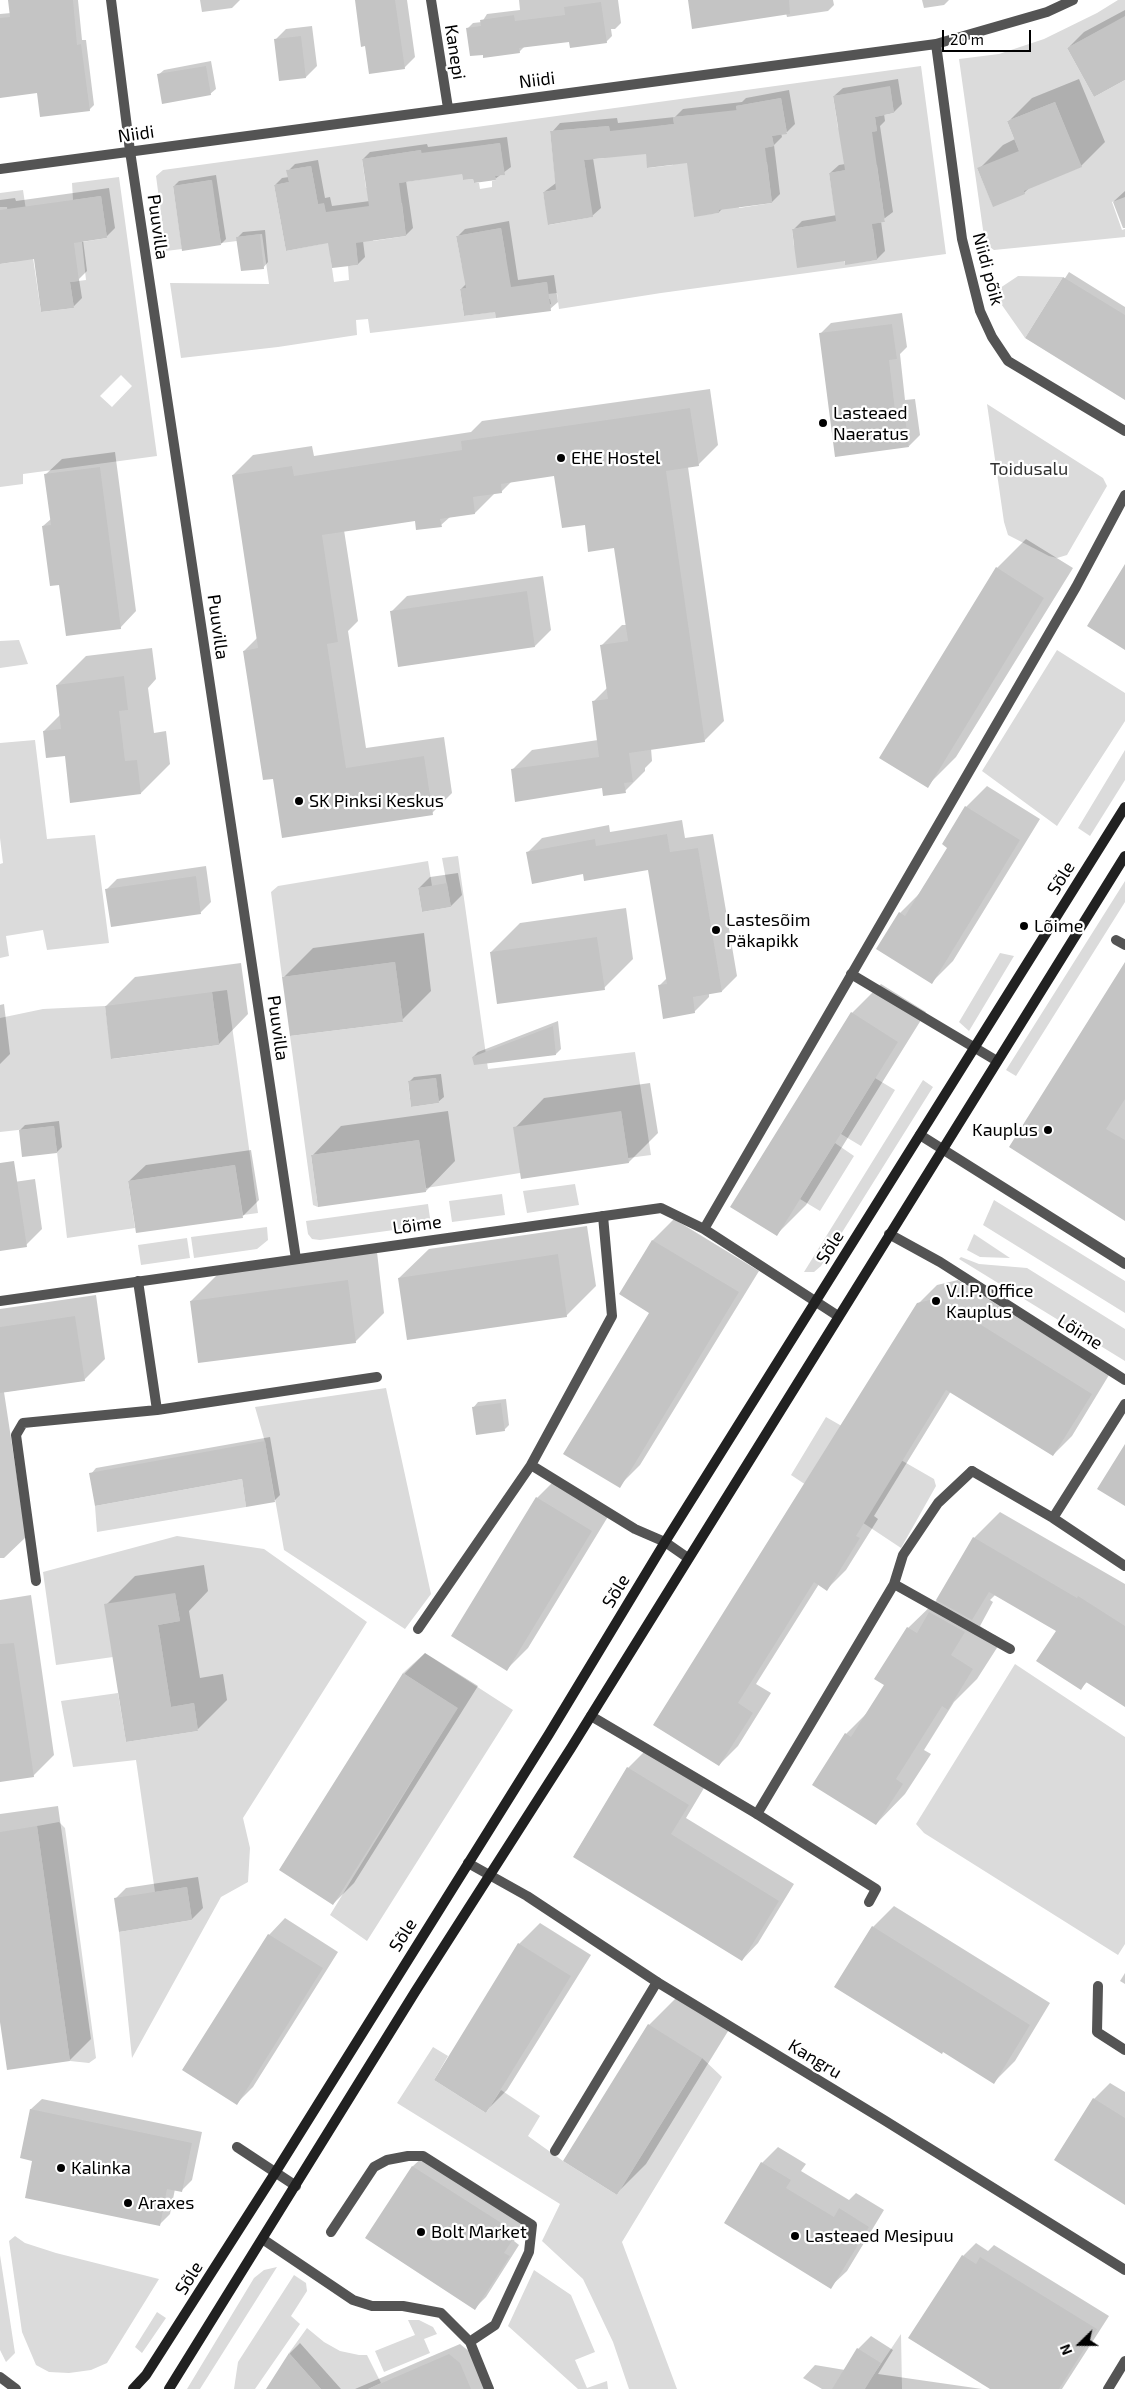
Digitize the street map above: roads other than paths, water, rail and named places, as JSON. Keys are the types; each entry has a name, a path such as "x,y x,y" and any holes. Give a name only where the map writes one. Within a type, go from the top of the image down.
{"main road":[{"name":"Sõle","path":"132,2389 146,2375 275,2173 468,1863 664,1542 1125,807"},
{"path":"169,2389 264,2240 489,1874 591,1716 1125,856"}],"street":[{"name":"Puuvilla","path":"111,0 130,151 296,1259"},
{"name":"Kanepi","path":"431,0 448,108"},
{"name":"Niidi","path":"0,169 936,44 1047,12 1073,0"},
{"name":"Niidi põik","path":"936,44 962,239 980,311 992,337 1008,361 1125,431"},
{"path":"704,1229 1076,587 1125,494"},
{"path":"851,974 997,1061"},
{"path":"920,1135 1125,1264"},
{"name":"Lõime","path":"0,1301 661,1208 704,1229 838,1316"},
{"path":"418,1629 531,1465 612,1316 603,1216"},
{"name":"Lõime","path":"889,1234 940,1262 1125,1380"},
{"path":"138,1281 157,1410"},
{"path":"36,1581 16,1435 23,1423 157,1410 377,1377"},
{"path":"1053,1518 1125,1404"},
{"path":"531,1465 636,1528 664,1542 688,1558"},
{"path":"757,1814 894,1584 903,1555 933,1510 972,1471 1053,1518 1125,1566"},
{"path":"894,1584 1010,1649"},
{"path":"591,1716 757,1814 876,1889 869,1902"},
{"name":"Kangru","path":"468,1863 489,1874 658,1982 1125,2270"},
{"path":"555,2151 658,1982"},
{"path":"1098,1986 1097,2032 1125,2050"},
{"path":"237,2147 296,2186"},
{"path":"330,2232 374,2167 387,2160 408,2156 423,2156 532,2225 529,2252 495,2325 474,2339"},
{"path":"264,2240 353,2300 372,2306 403,2306 441,2313 470,2342 489,2389"},
{"path":"1108,2389 1125,2361"},
{"path":"0,2377 16,2389"}],"place":[{"name":"Lasteaed Naeratus","path":"823,423"},
{"name":"EHE Hostel","path":"561,458"},
{"name":"SK Pinksi Keskus","path":"299,801"},
{"name":"Lõime","path":"1024,926"},
{"name":"Lastesõim Päkapikk","path":"716,930"},
{"name":"Kauplus","path":"1048,1130"},
{"name":"V.I.P. Office Kauplus","path":"936,1301"},
{"name":"Kalinka","path":"61,2168"},
{"name":"Araxes","path":"128,2203"},
{"name":"Bolt Market","path":"421,2232"},
{"name":"Lasteaed Mesipuu","path":"795,2236"}],"park label":[{"name":"Toidusalu","path":"1029,469"}]}
